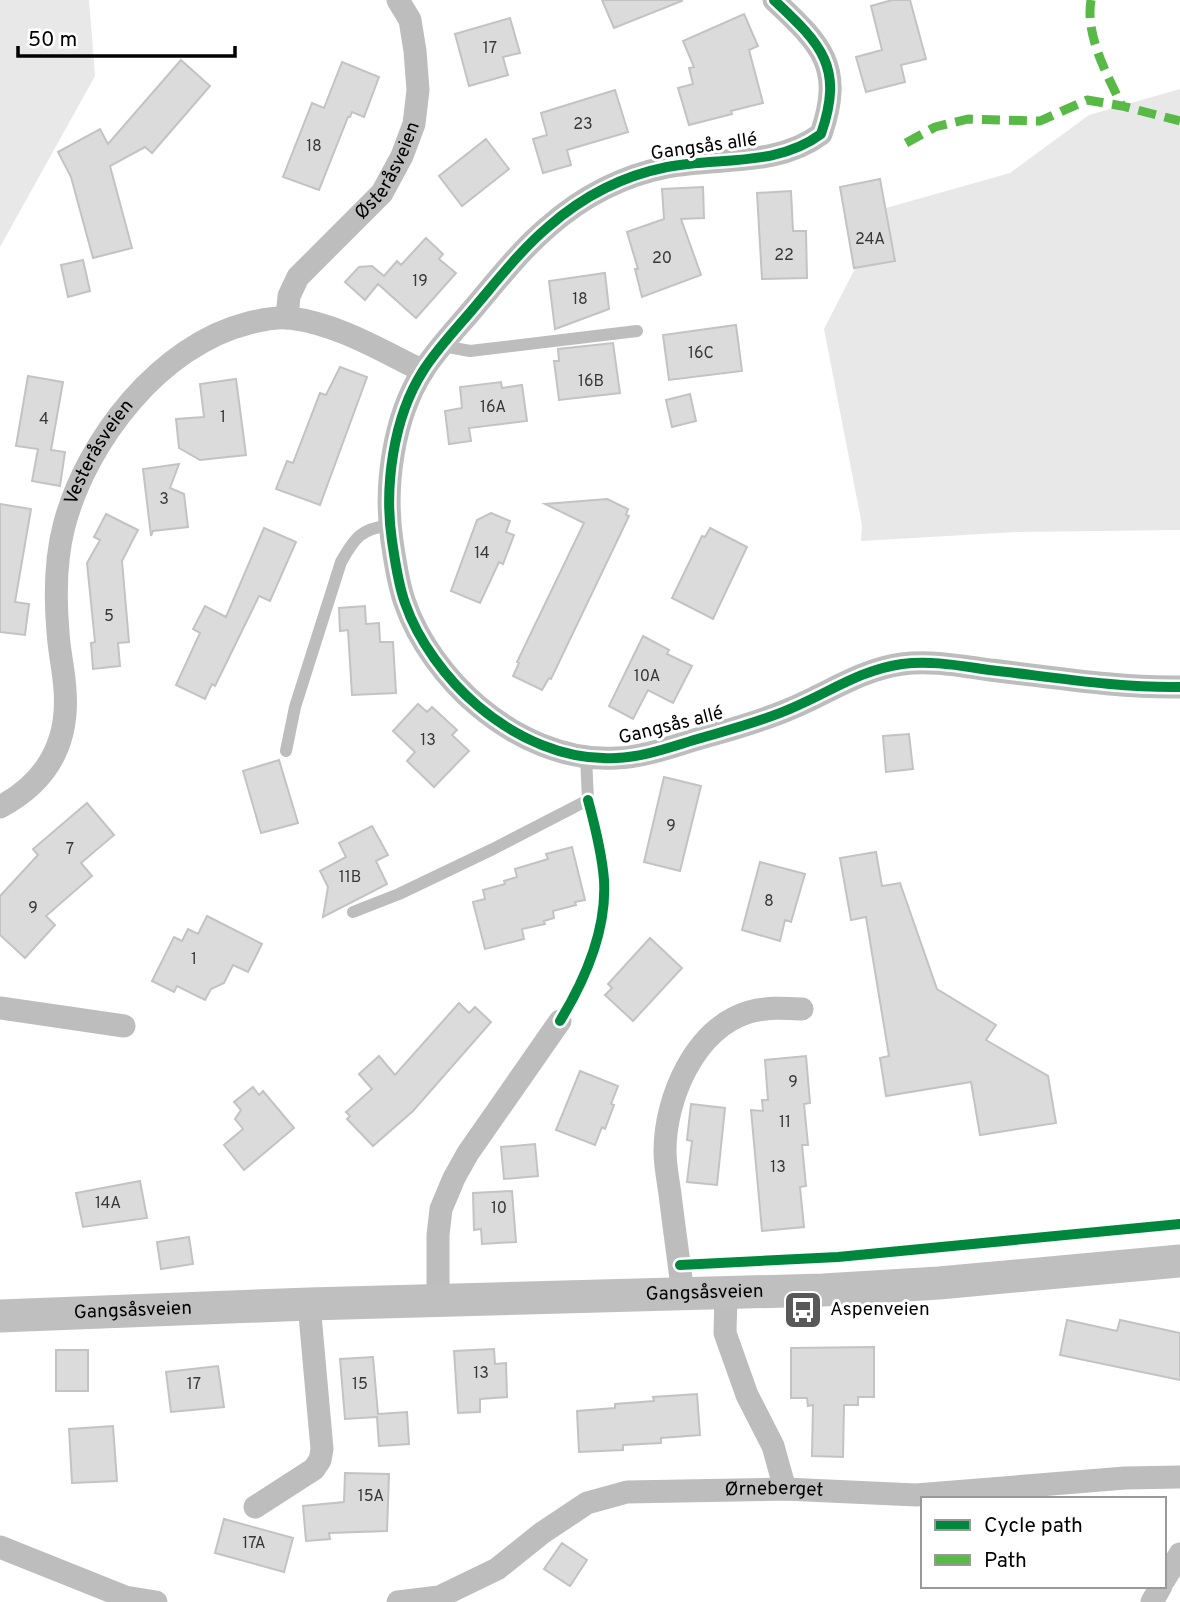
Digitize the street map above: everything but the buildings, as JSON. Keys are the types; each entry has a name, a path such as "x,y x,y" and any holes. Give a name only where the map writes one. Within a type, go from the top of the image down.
{"street":[{"name":"Østeråsveien","path":"287,317 289,296 298,277 382,193 402,156 414,124 418,90 415,51 410,20 398,0"},
{"name":"Gangsås allé","path":"774,0 815,41 825,58 831,90 821,134 794,150 772,155 669,166 634,176 576,203 544,230 511,264 423,371 405,410 396,444 391,474 390,525 404,603 420,633 442,669 468,698 497,722 530,741 586,757 644,755 758,721 794,707 848,679 904,664 936,663 1107,683 1180,687"},
{"name":"Vesteråsveien","path":"0,807 16,798 41,776 57,752 64,722 66,692 58,633 56,573 64,527 76,492 95,453 118,417 148,381 207,338 236,326 287,317 318,323 350,334 423,371"},
{"path":"683,1295 665,1152 668,1114 680,1080 700,1047 724,1023 748,1012 772,1007 802,1009"},
{"path":"0,1008 124,1026"},
{"path":"438,1301 438,1235 441,1209 454,1178 468,1153 559,1021"},
{"name":"Gangsåsveien","path":"0,1316 309,1304 726,1294 939,1283 1180,1261"},
{"path":"726,1294 725,1333 747,1395 773,1446 785,1489"},
{"path":"255,1507 310,1473 320,1461 322,1449 309,1304"},
{"name":"Ørneberget","path":"398,1602 439,1597 497,1569 541,1533 587,1503 627,1492 785,1489 916,1494 1125,1478 1180,1477"},
{"path":"0,1547 125,1597 156,1602"},
{"path":"1166,1577 1180,1554"}],"lane":[{"path":"443,346 470,351 638,331"},
{"path":"286,751 295,707 341,562 351,544 369,528 390,525"},
{"path":"352,912 399,894 588,800 586,757"}],"shaded area":[{"path":"0,0 89,0 95,76 0,247"},
{"path":"1180,89 1180,530 1016,532 861,541 862,525 824,329 886,208 1010,173 1089,115"}],"marked path":[{"path":"1091,0 1094,41 1122,106"},
{"path":"906,143 935,127 968,119 1040,121 1087,100 1180,121"}],"cycle path":[{"path":"774,0 805,31 824,59 829,74 830,91 828,111 821,134 786,152 650,171 589,197 561,216 520,254 435,353 423,371 404,410 398,431 389,498 392,541 403,596 426,645 466,696 508,728 542,745 578,756 597,758 648,753 770,717 859,676 902,664 946,664 1109,684 1180,687"},
{"path":"560,1021 586,972 602,917 603,870 588,800"},
{"path":"680,1265 838,1257 1180,1224"}],"place":[{"name":"Aspenveien","path":"803,1310"}]}
